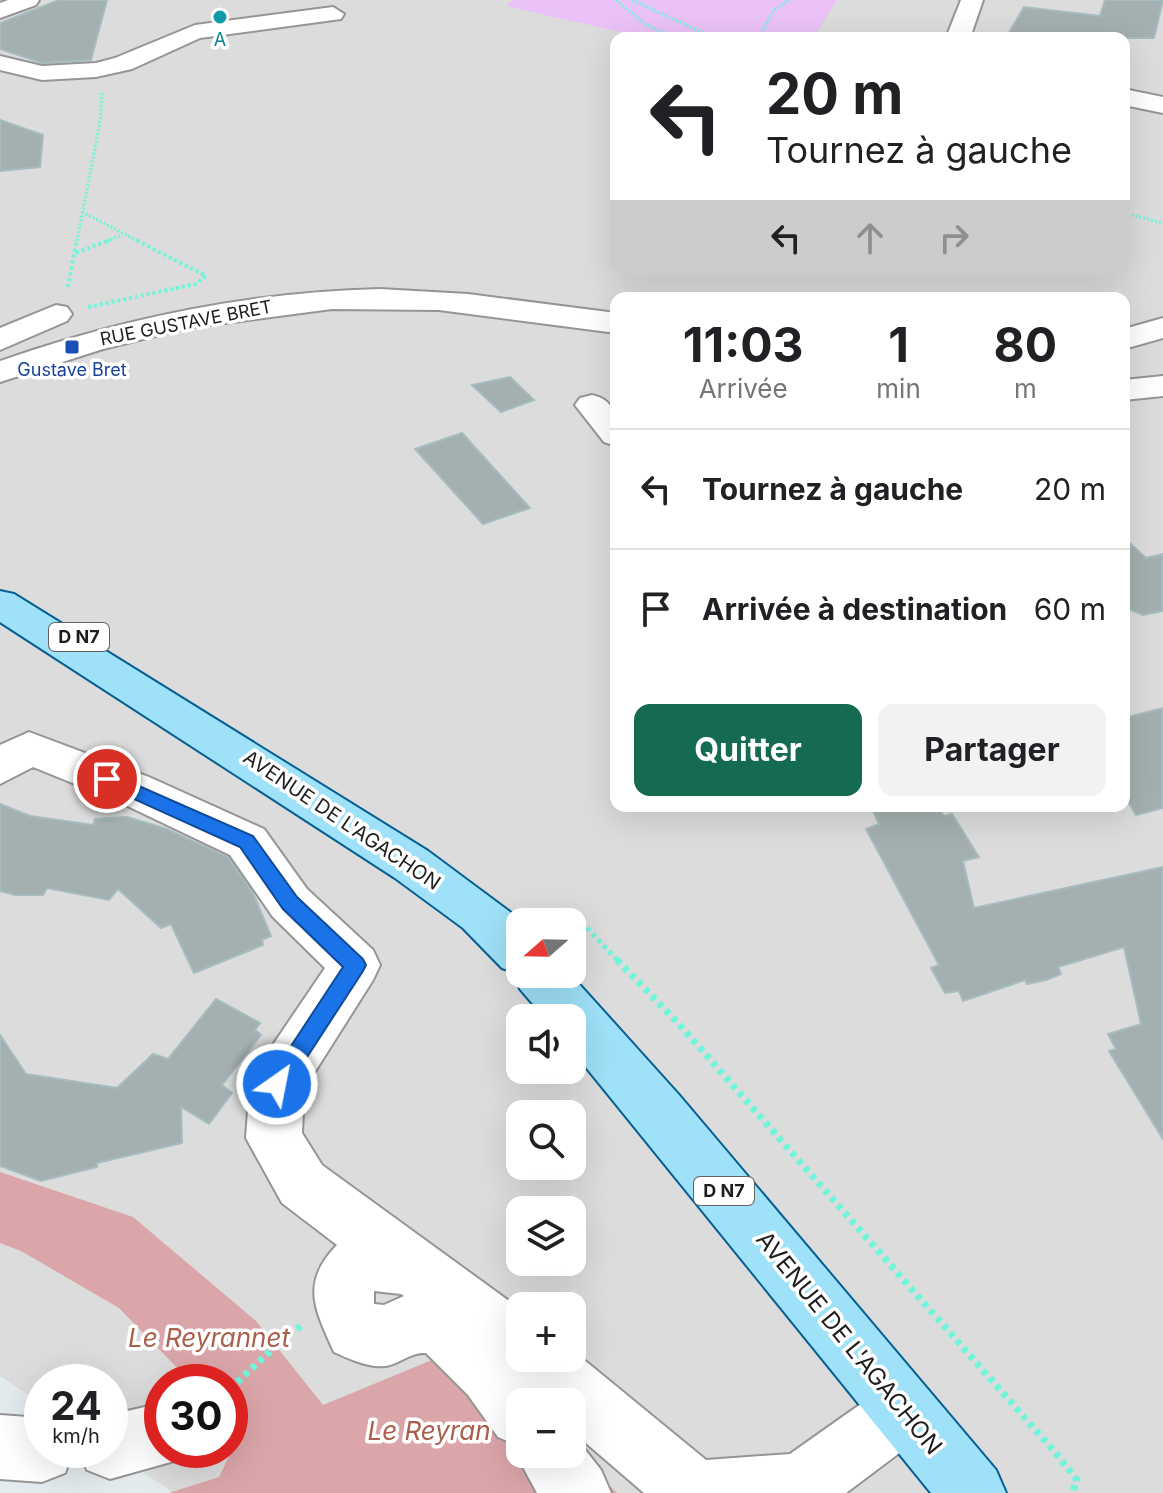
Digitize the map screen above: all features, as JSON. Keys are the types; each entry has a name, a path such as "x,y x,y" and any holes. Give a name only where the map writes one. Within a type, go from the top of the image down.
{"main road":[{"name":"AVENUE DE L'AGACHON","path":"0,577 157,697"},
{"name":"AVENUE DE L'AGACHON","path":"0,604 157,697 431,877 506,938"},
{"name":"AVENUE DE L'AGACHON","path":"550,988 660,1113 973,1493"}],"street":[{"path":"0,11 28,0"},
{"path":"960,32 972,0"},
{"path":"0,63 42,73 104,68 123,64 195,32 333,14"},
{"path":"1130,98 1163,105"},
{"name":"RUE GUSTAVE BRET","path":"0,372 146,328 240,309 306,302 381,298 610,322"},
{"path":"0,340 56,314"},
{"path":"1130,337 1163,328"},
{"path":"1130,389 1163,386"},
{"path":"592,405 610,428"},
{"path":"0,767 29,748 133,789 247,842 290,903 355,965 277,1084 274,1138 302,1184 506,1335"},
{"path":"416,1266 371,1261 358,1265 345,1279 342,1302 355,1331 386,1336 415,1322 440,1324 490,1373 506,1395"},
{"path":"551,1372 694,1493"},
{"path":"706,1493 801,1486 904,1411"},
{"path":"0,1447 24,1449"},
{"path":"559,1468 578,1493"}],"path":[{"path":"616,0 645,24 662,32"},
{"path":"632,0 701,32"},
{"path":"762,32 773,11 789,0"},
{"path":"56,314 70,282 100,122 104,68"},
{"path":"56,314 196,284 206,276 82,212"},
{"path":"1130,215 1163,223"},
{"path":"75,254 123,235"},
{"path":"587,928 678,1023 1053,1450 1077,1480 1072,1493"},
{"path":"248,1372 286,1336"}],"shaded area":[{"path":"0,0 1163,0 1163,1493 174,1493 128,1462 128,1364 24,1364 24,1392 0,1376"},
{"path":"513,0 837,0 817,32 621,32 506,6"}],"water":[{"path":"0,1172 133,1217 256,1321 323,1405 432,1360 506,1401 506,1468 586,1468 586,1464 617,1493 169,1493 219,1477 223,1468 248,1468 248,1364 173,1364 119,1308 21,1251 0,1243"}],"building":[{"path":"59,0 107,0 91,60 42,63 0,49 0,23"},
{"path":"1105,0 1163,0 1154,38 1130,38 1130,32 1009,32 1024,7 1100,16"},
{"path":"0,120 43,135 40,167 0,171"},
{"path":"510,377 534,400 501,412 472,385"},
{"path":"462,433 530,508 483,524 415,449"},
{"path":"1130,543 1146,558 1163,554 1163,611 1143,615 1130,610"},
{"path":"1163,708 1163,808 1136,815 1130,805 1130,716"},
{"path":"0,804 30,816 93,825 95,819 127,817 167,829 228,857 253,893 271,936 262,940 263,945 194,973 171,924 161,928 118,889 109,900 47,888 43,895 15,895 0,891"},
{"path":"874,812 952,814 979,857 963,861 974,908 1163,867 1163,1139 1109,1051 1116,1049 1108,1034 1141,1024 1124,947 1058,967 1061,974 1046,980 1027,984 1025,980 963,1001 959,991 945,993 931,968 939,965 866,829 879,824"},
{"path":"216,999 260,1023 255,1030 261,1035 222,1085 232,1093 209,1124 181,1107 182,1143 97,1163 97,1167 41,1181 0,1166 0,1035 26,1074 117,1088 153,1054 168,1059"}],"place":[{"name":"A","path":"220,17"},
{"name":"Gustave Bret","path":"72,347"}],"route":[{"path":"107,779 247,842 290,903 355,965 277,1084"}],"water label":[{"name":"Le Reyrannet","path":"209,1338"},
{"name":"Le Reyran","path":"429,1431"}]}
